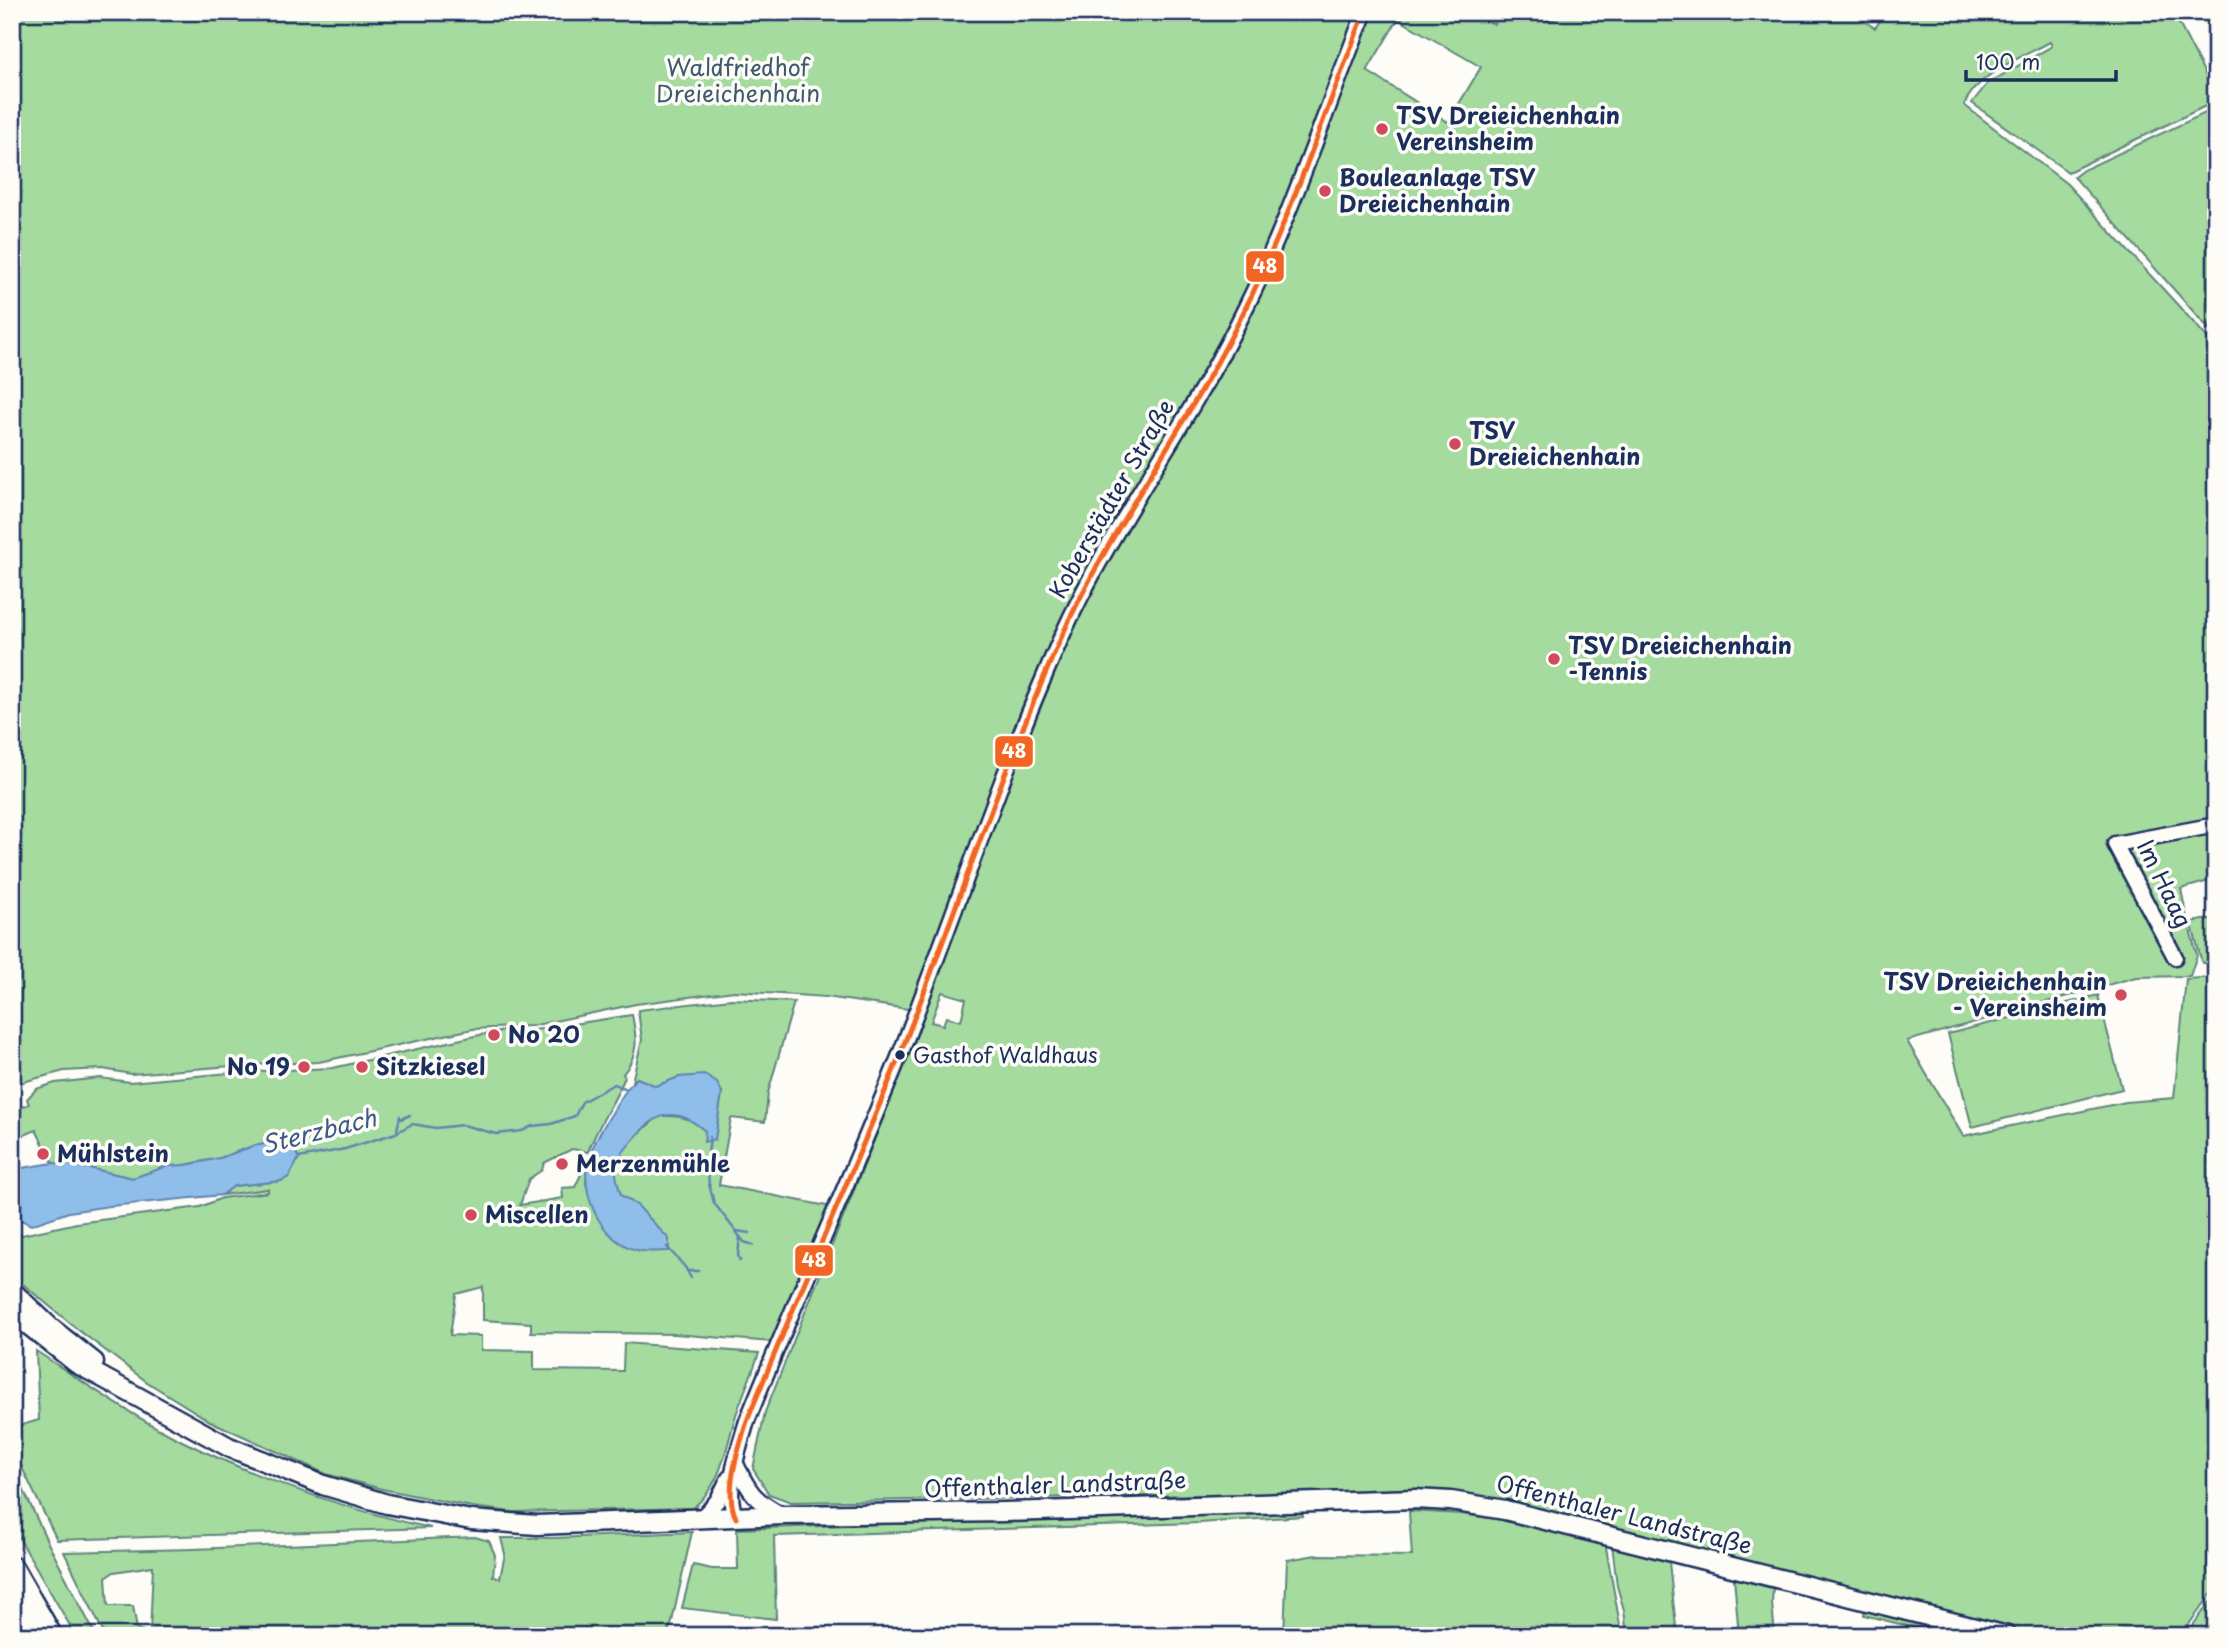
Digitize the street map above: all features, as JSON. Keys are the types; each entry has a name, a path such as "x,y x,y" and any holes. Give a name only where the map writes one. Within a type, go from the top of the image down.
{"highway":[{"path":"12,1568 51,1636"},
{"path":"12,1607 28,1636"}],"main road":[{"name":"Offenthaler Landstraße","path":"12,1291 117,1384"},
{"name":"Offenthaler Landstraße","path":"13,1313 64,1355 229,1447 323,1485 387,1504 447,1517 516,1524 1415,1499 1451,1501 1506,1510 2007,1636"}],"street":[{"name":"Koberstädter Straße","path":"736,1464 747,1421 900,1055 1013,755 1062,636 1087,584 1247,307 1365,12"},
{"name":"Im Haag","path":"2175,957 2115,844 2216,825"},
{"path":"736,1464 750,1492 765,1506 783,1515"},
{"path":"736,1464 743,1495 736,1518"},
{"path":"700,1520 717,1502 736,1464"}],"green space":[{"name":"Waldfriedhof Dreieichenhain","path":"12,12 1470,12 1494,24 1501,12 1530,12 1548,21 1571,12 1850,12 1875,28 1886,12 2173,12 2216,95 2216,101 2068,172 1972,103 1987,84 2052,46 2050,42 1989,75 1970,94 1964,105 2067,184 2216,347 2216,879 2181,889 2197,955 2190,976 2136,977 1907,1041 1963,1136 2126,1102 2174,1098 2186,979 2216,977 2216,1588 2180,1636 2040,1636 1492,1498 1434,1491 791,1502 769,1494 753,1469 765,1412 922,1021 908,1009 826,997 734,991 636,1004 531,1026 473,1029 319,1062 131,1074 103,1069 64,1071 12,1085","holes":["1398,19 1481,67 1448,122 1367,71","942,992 966,999 961,1021 946,1017 943,1025 931,1022"]},
{"path":"2216,108 2216,337 2074,177 2083,170"},
{"path":"2216,918 2216,963 2202,963 2191,922"},
{"path":"2098,995 2122,1089 1972,1127 1948,1034"},
{"path":"731,999 794,1002 768,1093 765,1122 731,1118 719,1185 832,1207 772,1342 675,1334 531,1332 531,1323 483,1320 483,1287 456,1294 450,1335 481,1336 481,1350 534,1351 534,1370 623,1371 624,1343 759,1353 717,1477 693,1508 513,1512 472,1507 382,1489 326,1474 210,1421 147,1382 12,1275 12,1228 22,1235 77,1223 200,1207 222,1198 268,1192 268,1189 222,1195 234,1186 281,1181 299,1158 294,1149 273,1143 253,1146 220,1158 168,1166 133,1178 53,1163 36,1130 20,1137 12,1121 12,1111 29,1104 27,1099 36,1089 55,1083 100,1078 130,1082 241,1072 333,1068 502,1031 528,1031 632,1015 636,1039 632,1060 588,1152 572,1149 544,1163 542,1170 529,1179 520,1205 563,1198 562,1188 575,1187 586,1164 586,1184 618,1241 640,1251 668,1251 637,1206 621,1195 615,1173 616,1165 631,1142 659,1116 677,1116 690,1120 715,1139 722,1092 679,1077 656,1086 637,1078 632,1082 642,1040 638,1010"},
{"path":"36,1351 140,1418 206,1453 301,1491 366,1512 431,1528 57,1540 12,1447 12,1428 39,1420"},
{"path":"12,1465 96,1636 76,1636 12,1526"},
{"path":"1302,1509 1303,1516 1199,1523 774,1536 776,1619 682,1608 693,1565 712,1569 738,1569 737,1529"},
{"path":"1409,1511 1461,1514 1536,1525 1605,1542 1622,1636 1284,1636 1287,1560 1316,1555 1412,1556"},
{"path":"692,1532 667,1636 105,1636 64,1552 475,1537 489,1541 495,1555 493,1576 500,1578 505,1554 501,1538","holes":["153,1566 150,1632 137,1629 133,1606 108,1606 106,1577 114,1572"]},
{"path":"1612,1544 1669,1562 1677,1636 1627,1636"},
{"path":"1734,1577 1773,1588 1775,1636 1739,1636"},
{"path":"2216,1594 2216,1636 2185,1636"},
{"path":"1865,1607 1985,1636 1947,1636 1864,1615"}],"water":[{"path":"705,1075 717,1083 722,1092 715,1139 704,1142 705,1131 694,1123 675,1115 666,1115 641,1131 618,1161 616,1175 621,1195 638,1206 669,1239 669,1251 641,1251 627,1246 604,1228 590,1201 586,1171 593,1146 623,1095 637,1078 656,1086 679,1077"},
{"path":"273,1143 288,1147 299,1158 289,1177 281,1181 234,1186 222,1195 69,1212 31,1225 12,1213 12,1171 16,1169 53,1163 133,1178 168,1166 220,1158 253,1146"}],"waterway":[{"name":"Sterzbach","path":"299,1158 345,1149 396,1133 412,1124 436,1128 463,1125 496,1134 522,1131 575,1116 582,1102 614,1084 627,1089"},
{"path":"401,1119 410,1115"},
{"path":"397,1130 400,1116"},
{"path":"710,1137 707,1164 714,1203 744,1242 753,1245"},
{"path":"736,1231 750,1233"},
{"path":"740,1237 740,1261"},
{"path":"667,1247 691,1278"},
{"path":"688,1271 698,1271"}],"transit line":[{"name":"48","path":"736,1518 732,1507 732,1483 747,1421 899,1057 1039,689 1061,638 1104,553 1201,390 1246,307 1294,198 1365,12"}],"place":[{"name":"TSV Dreieichenhain Vereinsheim","path":"1382,129"},
{"name":"Bouleanlage TSV Dreieichenhain","path":"1325,191"},
{"name":"TSV Dreieichenhain","path":"1455,444"},
{"name":"TSV Dreieichenhain -Tennis","path":"1554,659"},
{"name":"TSV Dreieichenhain - Vereinsheim","path":"2121,995"},
{"name":"No 20","path":"494,1035"},
{"name":"Gasthof Waldhaus","path":"900,1055"},
{"name":"No 19","path":"304,1067"},
{"name":"Sitzkiesel","path":"362,1067"},
{"name":"Mühlstein","path":"43,1154"},
{"name":"Merzenmühle","path":"562,1164"},
{"name":"Miscellen","path":"471,1215"}]}
